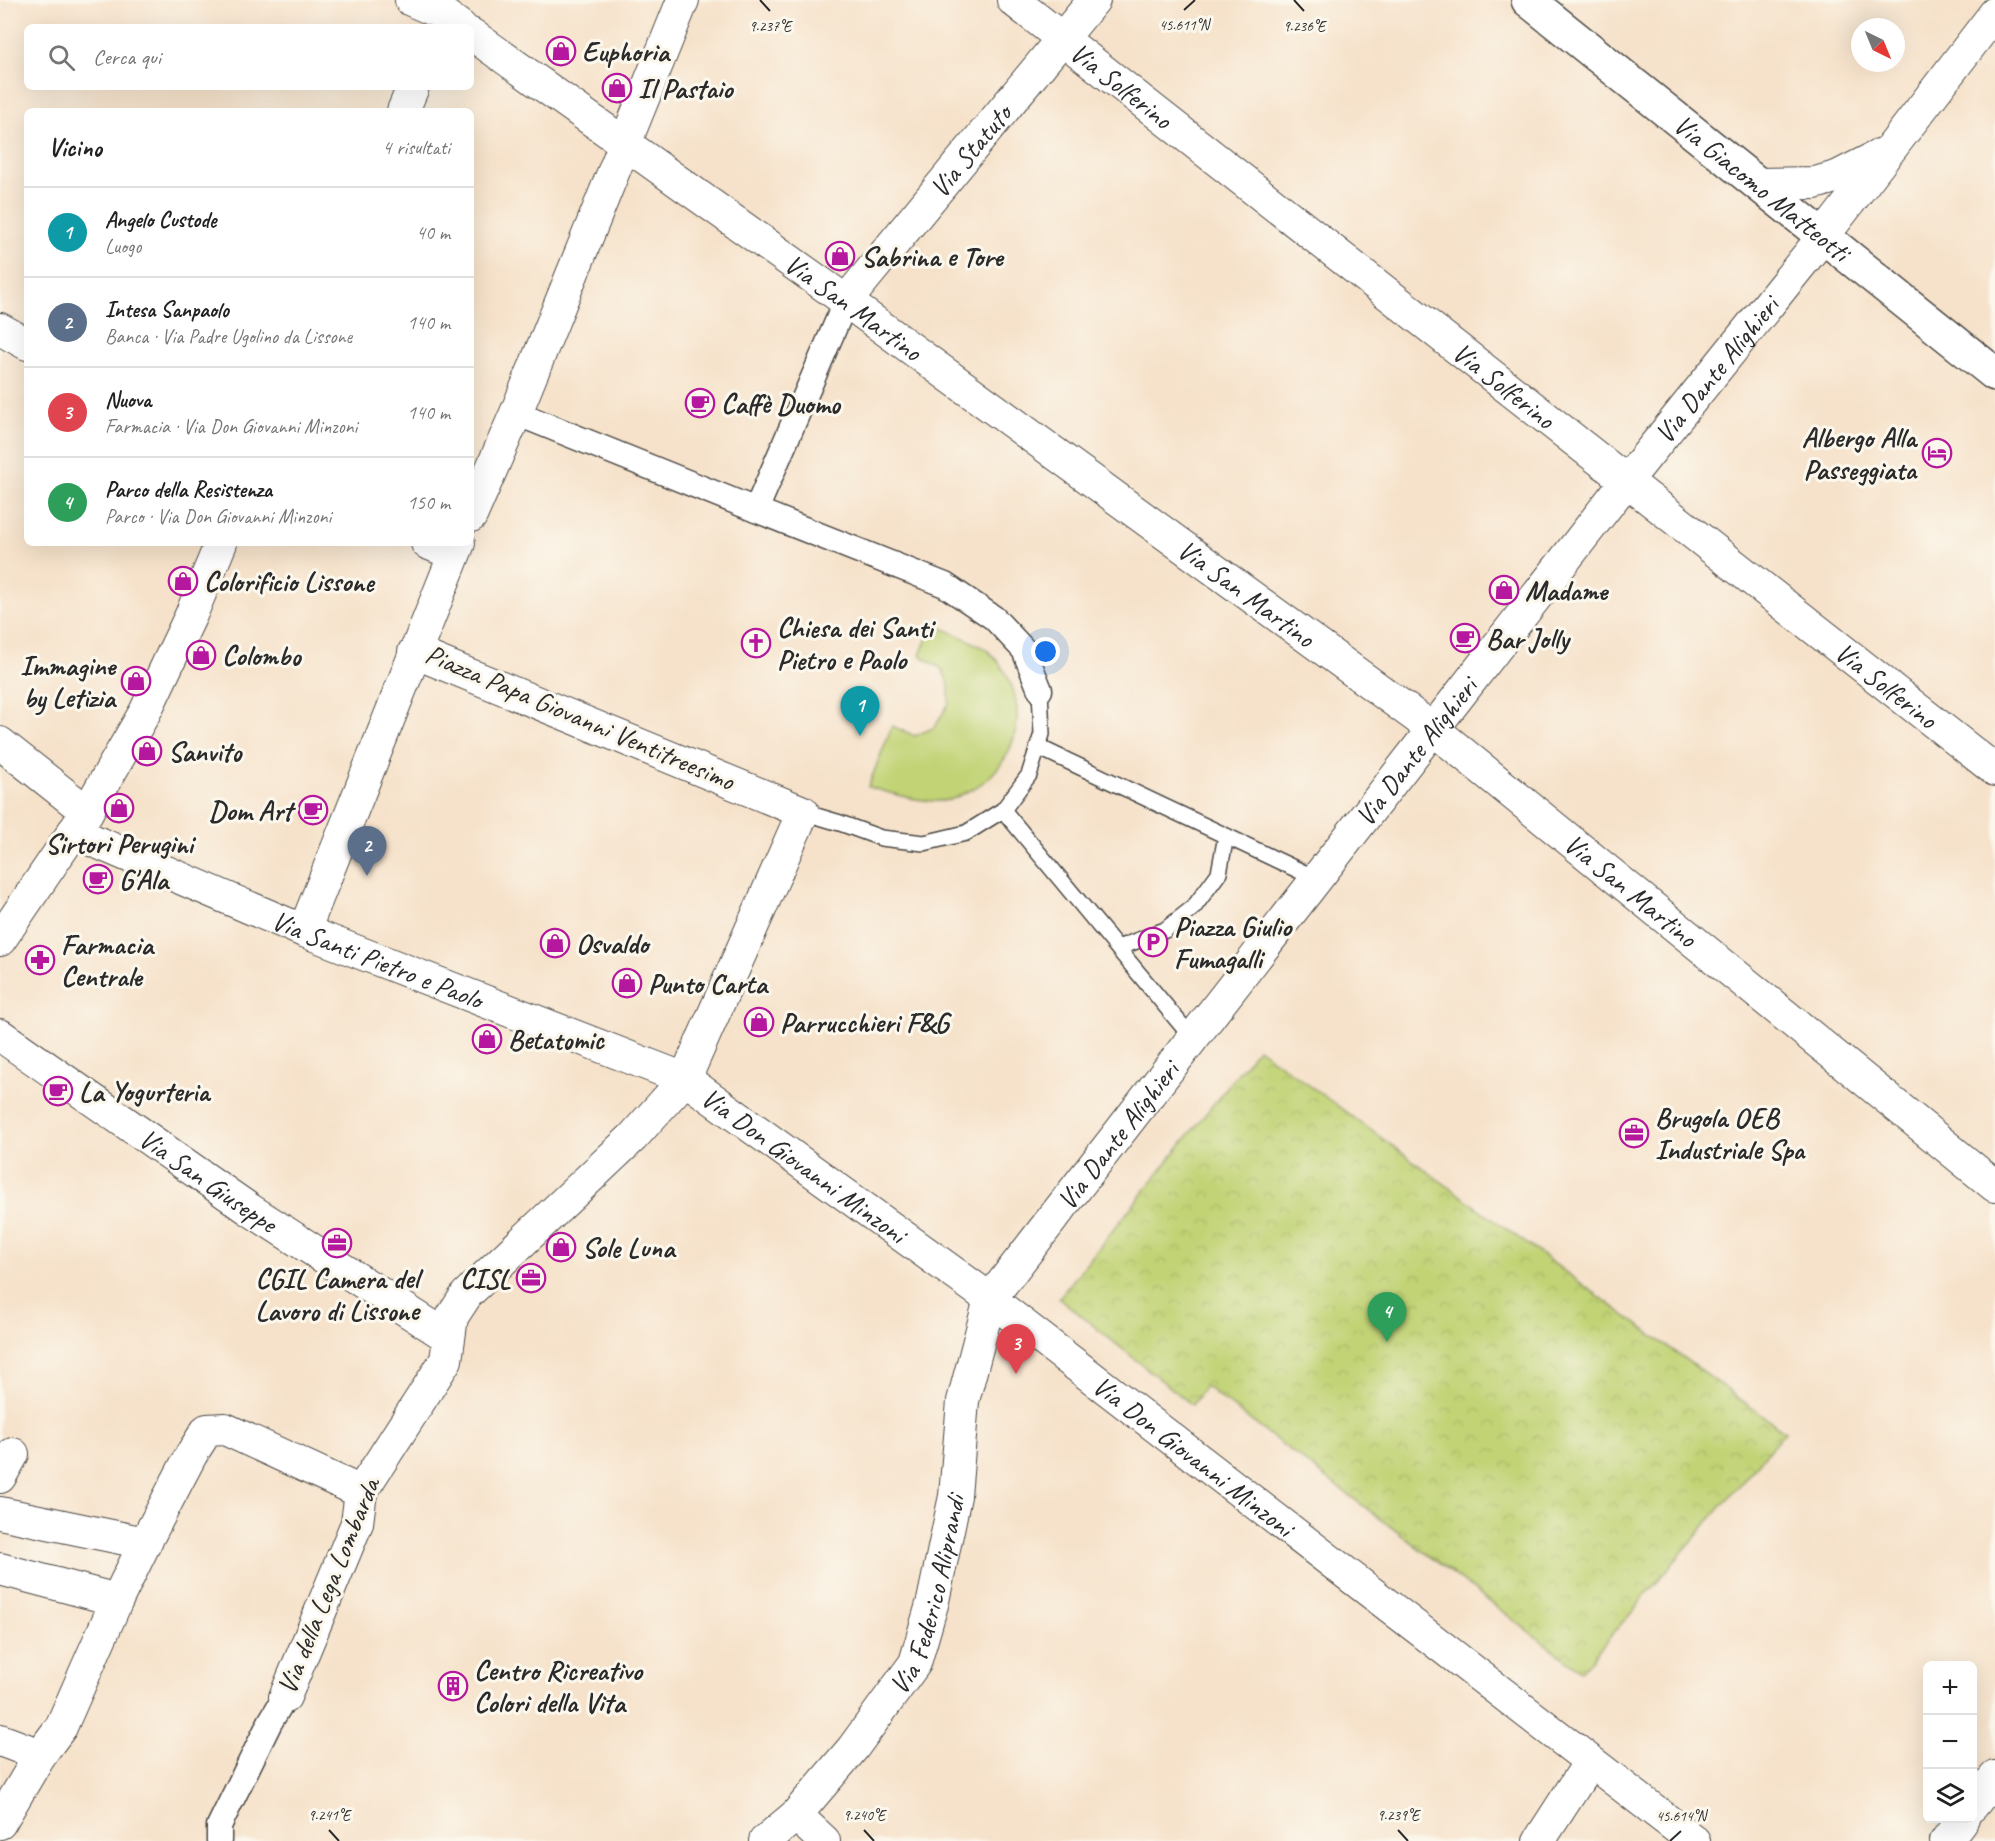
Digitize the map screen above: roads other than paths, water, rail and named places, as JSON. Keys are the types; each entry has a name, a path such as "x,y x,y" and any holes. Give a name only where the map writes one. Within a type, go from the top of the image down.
{"street":[{"path":"411,0 447,17"},
{"path":"474,509 516,413 683,0"},
{"name":"Via Solferino","path":"1013,0 1995,770"},
{"name":"Via Statuto","path":"846,302 1094,0"},
{"name":"Via Giacomo Matteotti","path":"1528,0 1822,238 1995,374"},
{"name":"Via Dante Alighieri","path":"990,1299 1627,480 1822,238 1995,13"},
{"name":"Via San Martino","path":"474,36 623,145 846,302 1433,729 1995,1186"},
{"path":"405,108 412,90"},
{"name":"Via Dante Alighieri","path":"1757,184 1815,183 1839,176 1890,149"},
{"path":"756,510 846,302"},
{"path":"0,329 24,342"},
{"path":"516,413 945,585 994,618 1024,650 1040,690"},
{"path":"0,940 80,822 145,712 191,615 220,546"},
{"name":"Piazza Papa Giovanni Ventitreesimo","path":"447,547 414,652 803,812"},
{"path":"304,931 414,652"},
{"name":"Via Santi Pietro e Paolo","path":"0,743 80,822 304,931 685,1079"},
{"name":"Via della Lega Lombarda","path":"219,1841 219,1826 270,1722 285,1697 357,1523 361,1491 446,1360 452,1317 467,1294 633,1137 685,1079 803,812"},
{"name":"Via San Giuseppe","path":"0,1035 249,1209 448,1337"},
{"name":"Via Don Giovanni Minzoni","path":"685,1079 990,1299 1694,1841"},
{"name":"Via Federico Aliprandi","path":"765,1841 796,1815 853,1749 915,1663 933,1601 955,1496 963,1401 990,1299"},
{"path":"0,1823 40,1755 61,1727 145,1543 191,1455 207,1431 225,1428 361,1491"},
{"path":"0,1513 145,1543"},
{"path":"0,1569 117,1600"},
{"path":"0,1740 40,1755"},
{"path":"1539,1841 1590,1762"},
{"path":"1977,1800 1995,1777"},
{"path":"796,1815 824,1841"},
{"path":"1946,1841 1959,1823"}],"lane":[{"path":"803,812 881,838 924,843 966,833 1003,810 1029,775 1042,734 1040,690"},
{"path":"1038,747 1317,879"},
{"path":"1003,810 1192,1039"},
{"path":"1118,948 1166,930 1194,907 1219,873 1226,836"}],"place":[{"name":"Euphoria","path":"561,51"},
{"name":"Il Pastaio","path":"617,88"},
{"name":"Sabrina e Tore","path":"840,256"},
{"name":"Caffè Duomo","path":"700,403"},
{"name":"Albergo Alla Passeggiata","path":"1937,453"},
{"name":"Colorificio Lissone","path":"183,581"},
{"name":"Madame","path":"1504,590"},
{"name":"Bar Jolly","path":"1465,638"},
{"name":"Chiesa dei Santi Pietro e Paolo","path":"756,643"},
{"name":"Colombo","path":"201,655"},
{"name":"Immagine by Letizia","path":"136,681"},
{"name":"Angelo Custode","path":"860,736"},
{"name":"Sanvito","path":"147,751"},
{"name":"Sirtori Perugini","path":"119,808"},
{"name":"Dom Art","path":"313,810"},
{"name":"Intesa Sanpaolo","path":"367,876"},
{"name":"G'Ala","path":"98,879"},
{"name":"Piazza Giulio Fumagalli","path":"1153,942"},
{"name":"Osvaldo","path":"555,943"},
{"name":"Farmacia Centrale","path":"40,960"},
{"name":"Punto Carta","path":"627,983"},
{"name":"Parrucchieri F&G","path":"759,1022"},
{"name":"Betatomic","path":"487,1039"},
{"name":"La Yogurteria","path":"58,1091"},
{"name":"Brugola OEB Industriale Spa","path":"1634,1133"},
{"name":"CGIL Camera del Lavoro di Lissone","path":"337,1243"},
{"name":"Sole Luna","path":"561,1247"},
{"name":"CISL","path":"531,1278"},
{"name":"Parco della Resistenza","path":"1387,1342"},
{"name":"Nuova","path":"1016,1374"},
{"name":"Centro Ricreativo Colori della Vita","path":"453,1686"}]}
